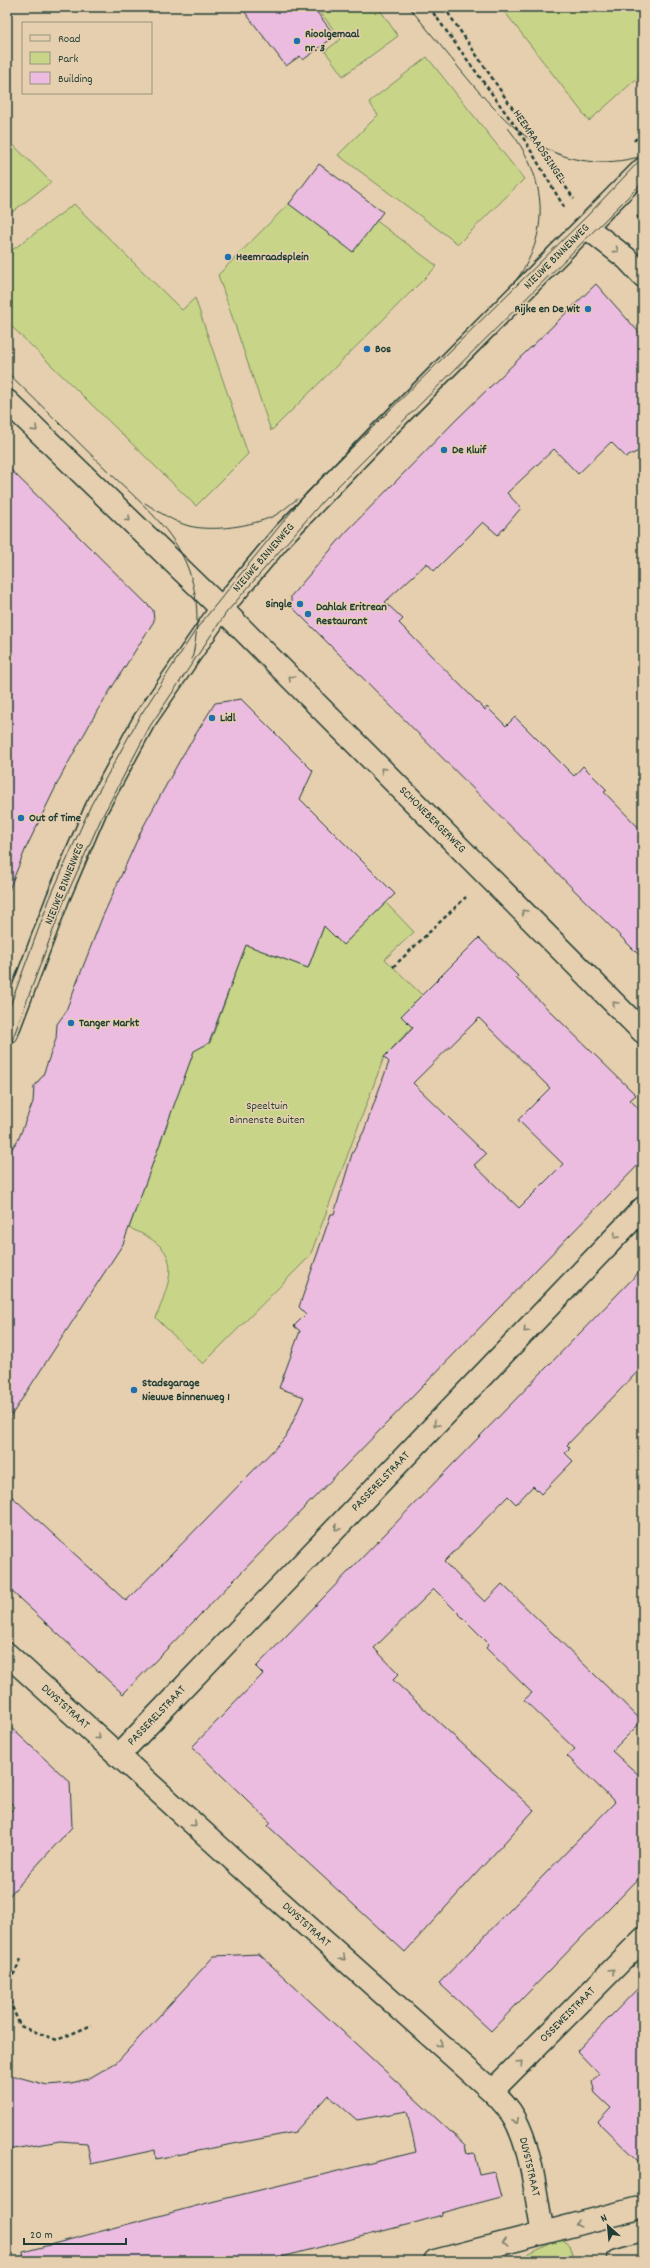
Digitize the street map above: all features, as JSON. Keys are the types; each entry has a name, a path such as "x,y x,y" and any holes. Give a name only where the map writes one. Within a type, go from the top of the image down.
{"street":[{"name":"NIEUWE BINNENWEG","path":"7,1032 58,898 96,809 144,721 221,609 283,536 346,470 643,169"},
{"path":"586,227 626,258 643,276"},
{"path":"7,401 221,609"},
{"name":"SCHONEBERGERWEG","path":"221,609 643,1032"},
{"name":"PASSERELSTRAAT","path":"118,1756 643,1208"},
{"name":"DUYSTSTRAAT","path":"7,1654 118,1756 492,2091 509,2109 520,2129 527,2152 543,2232"},
{"name":"OSSEWEISTRAAT","path":"492,2091 643,1939"},
{"path":"435,2261 643,2207"},
{"path":"618,2261 643,2254"}],"path":[{"path":"429,7 521,134 576,226 586,227"},
{"name":"HEEMRAADSSINGEL","path":"444,7 586,217 586,227"},
{"path":"394,967 488,876"},
{"path":"7,1988 22,1957"},
{"path":"7,1994 20,2026 57,2040 92,2025"}],"green space":[{"path":"316,7 378,7 398,36 343,76 325,51 341,39"},
{"path":"501,7 643,7 643,73 589,121"},
{"path":"427,57 524,179 458,244 338,155 378,115 369,102"},
{"path":"7,139 51,182 7,216"},
{"path":"316,176 437,266 271,431 218,275"},
{"path":"74,204 182,310 195,298 248,454 196,506 7,322 7,254"},
{"name":"Speeltuin Binnenste Buiten","path":"386,903 414,932 385,959 422,995 401,1016 412,1027 384,1057 310,1256 203,1364 156,1318 167,1288 170,1264 166,1254 159,1245 147,1236 129,1228 198,1039 210,1043 246,944 308,968 324,926 343,945"},
{"path":"563,2240 570,2245 575,2261 515,2261 556,2241"}],"building":[{"name":"Rioolgemaal nr. 3","path":"241,7 313,7 335,36 303,60 300,56 286,66"},
{"path":"319,164 383,212 353,252 289,204"},
{"path":"596,284 643,337 643,449 626,457 611,442 578,474 554,449 507,493 521,508 498,535 483,522 434,571 427,563 385,602 403,619 399,623 485,710 487,707 506,726 515,717 574,776 583,766 607,790 604,792 643,832 643,959 291,606 291,596 346,532 456,420"},
{"path":"7,466 153,610 154,621 97,711 61,776 26,848 8,892"},
{"path":"241,699 313,771 300,799 395,894 343,945 324,926 308,968 246,945 209,1043 194,1051 123,1244 7,1422 7,1171 11,1150 19,1138 33,1102 34,1087 43,1075 56,1039 57,1024 65,1013 102,918 142,829 181,758 215,703"},
{"path":"479,938 518,976 516,978 636,1095 630,1100 643,1113 643,1160 123,1694 7,1587 7,1492 126,1601 286,1437 304,1397 279,1388 300,1331 294,1326 306,1314 299,1307 331,1214 334,1214 352,1154 364,1131 389,1062 384,1057 413,1028 401,1016","holes":["479,1018 550,1088 518,1120 563,1164 519,1208 474,1165 486,1154 413,1083"]},
{"path":"643,1268 643,1366 567,1445 570,1448 565,1453 573,1461 541,1494 533,1486 516,1504 508,1496 444,1562 485,1602 502,1584 642,1721 612,1751 640,1776 643,1773 643,1874 491,2031 439,1983 615,1802 567,1756 575,1749 524,1700 532,1693 486,1648 489,1644 434,1589 374,1648 399,1674 393,1680 534,1810 405,1952 268,1826 271,1823 192,1747 263,1674 256,1667"},
{"path":"7,1724 70,1782 72,1827 7,1898 7,1815 15,1807 7,1800"},
{"path":"259,1954 465,2145 467,2154 474,2153 479,2174 494,2171 501,2197 441,2213 442,2215 414,2223 270,2260 270,2258 258,2261 24,2261 23,2252 215,2201 416,2152 407,2111 357,2120 328,2095 295,2132 156,2159 155,2150 91,2164 87,2143 60,2141 7,2150 7,2074 47,2085 71,2083 88,2079 117,2062 214,1956"},
{"path":"643,1983 643,2166 598,2122 611,2108 595,2093 592,2082 599,2074 577,2051"}],"tram line":[{"path":"409,7 481,94 519,131 540,145 562,155 586,161 613,161 643,156"},
{"path":"508,128 530,164 537,183 540,202 540,221 536,241 528,260 517,279"},
{"path":"7,1014 50,898 91,805 140,716 197,628 308,491 588,215 643,157"},
{"path":"7,1054 64,901 101,819 150,726 226,613 322,502 643,182"},
{"path":"7,372 142,503 161,524 178,547 193,583 197,608 195,646 192,659"},
{"path":"145,503 178,522 189,526 199,528 221,528 265,520 274,516 297,499"}],"place":[{"name":"Rioolgemaal nr. 3","path":"297,41"},
{"name":"Heemraadsplein","path":"228,257"},
{"name":"Rijke en De Wit","path":"588,309"},
{"name":"Bos","path":"367,349"},
{"name":"De Kluif","path":"444,450"},
{"name":"Single","path":"300,604"},
{"name":"Dahlak Eritrean Restaurant","path":"308,614"},
{"name":"Lidl","path":"212,718"},
{"name":"Out of Time","path":"21,818"},
{"name":"Tanger Markt","path":"71,1023"},
{"name":"Stadsgarage Nieuwe Binnenweg 1","path":"134,1390"}]}
